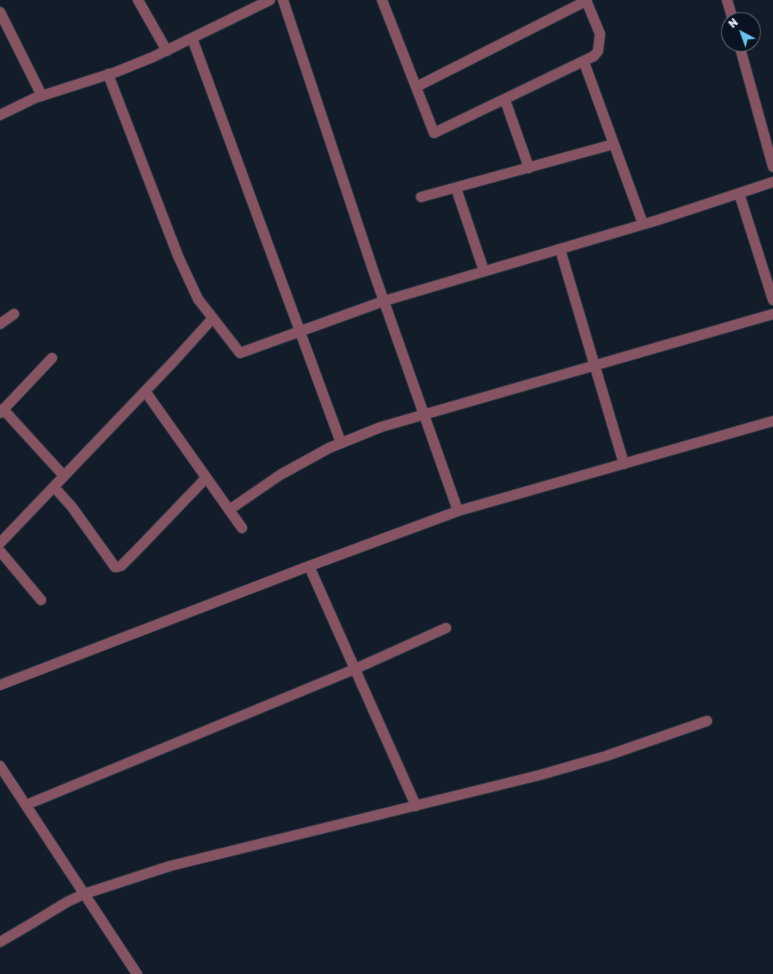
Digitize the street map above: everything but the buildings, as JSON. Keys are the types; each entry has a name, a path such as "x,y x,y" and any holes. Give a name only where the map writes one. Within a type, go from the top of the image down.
{"street":[{"path":"0,115 35,98 108,74 153,57 270,0"},
{"path":"283,0 384,301 458,511"},
{"path":"382,0 416,87 434,133 584,62 594,56 598,51 600,34 586,1 416,87"},
{"path":"727,0 731,12"},
{"path":"141,1 167,51"},
{"path":"0,12 42,96"},
{"path":"192,38 341,443"},
{"path":"741,52 773,167"},
{"path":"584,62 643,224"},
{"path":"108,74 178,256 198,299 240,353 384,301 643,224 773,182"},
{"path":"505,100 529,168"},
{"path":"421,197 614,144"},
{"path":"456,188 484,271"},
{"path":"739,193 773,300"},
{"path":"560,249 624,464"},
{"path":"0,324 14,314"},
{"path":"229,510 280,475 329,448 381,427 773,314"},
{"path":"0,543 213,318"},
{"path":"52,358 2,411 64,476"},
{"path":"145,391 242,528"},
{"path":"0,685 309,566 458,511 773,421"},
{"path":"54,487 72,507 117,568 137,550 206,478"},
{"path":"0,551 41,600"},
{"path":"309,566 416,806"},
{"path":"26,805 355,669 446,628"},
{"path":"0,942 67,902 84,894 170,866 540,775 606,756 707,720"},
{"path":"0,766 137,974"}]}
